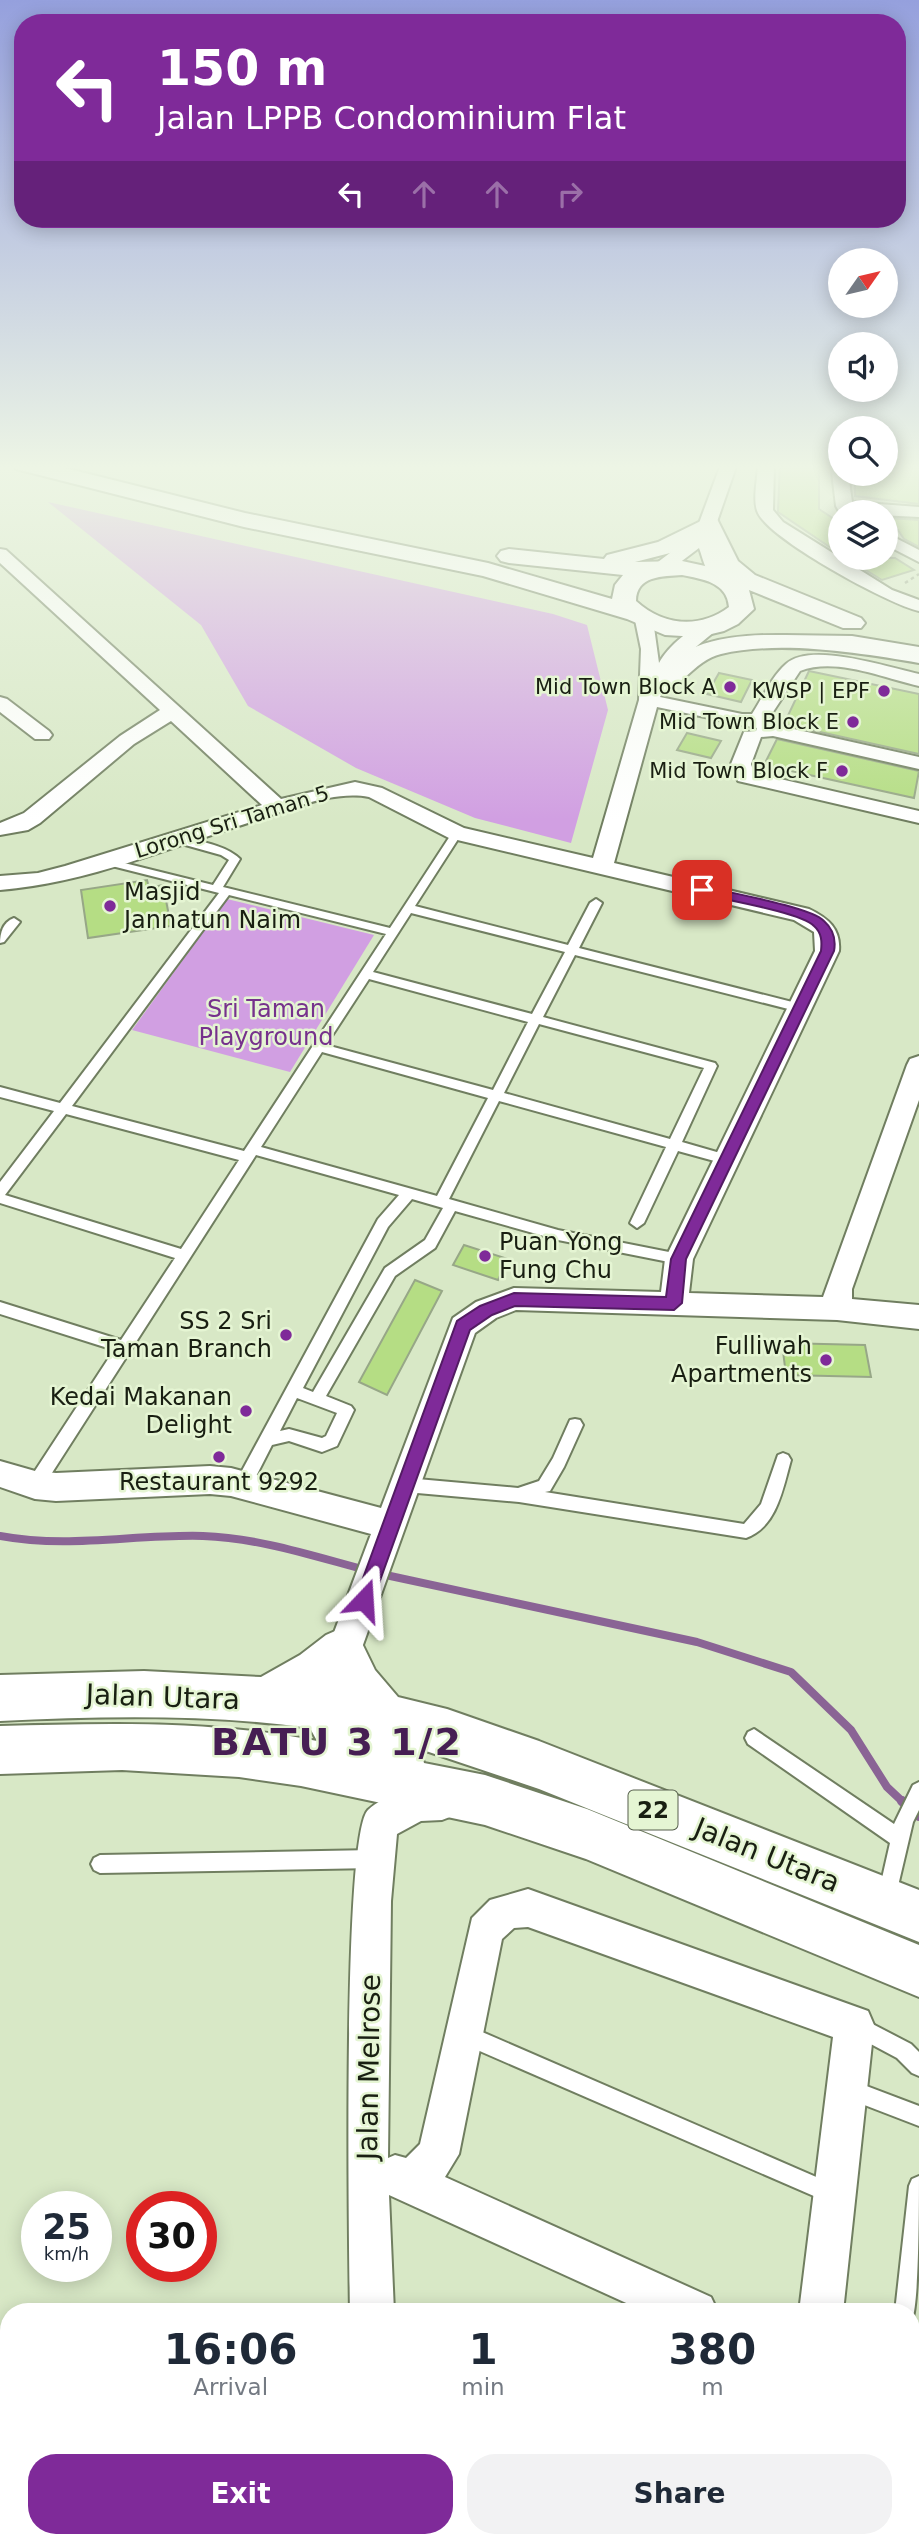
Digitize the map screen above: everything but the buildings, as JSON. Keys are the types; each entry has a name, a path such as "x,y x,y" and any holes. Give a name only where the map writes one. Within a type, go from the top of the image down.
{"main road":[{"path":"530,583 674,628 711,627 877,647 919,655"},
{"path":"628,583 622,593 624,603 638,617"},
{"path":"711,627 732,619 742,609 743,597 730,583"},
{"path":"732,583 852,622 919,636"},
{"path":"753,583 852,622"},
{"path":"650,699 685,661 710,648 744,644 877,647"},
{"path":"263,1701 316,1671 342,1650 347,1669 362,1693 384,1716"},
{"name":"Jalan Utara","path":"0,1698 103,1694 199,1696 328,1707 384,1716 535,1763 902,1909"},
{"path":"328,1707 328,1719 338,1733 356,1747 435,1772 485,1800"},
{"name":"Jalan Utara","path":"0,1750 122,1746 239,1753 301,1762 485,1800 587,1834 919,1972"}],"street":[{"path":"20,583 277,807"},
{"path":"868,583 886,594 919,606"},
{"path":"638,617 650,649 650,699"},
{"path":"602,865 650,699 672,657 711,627"},
{"path":"919,680 825,661 801,662 793,667 751,726 741,764 745,777 919,817"},
{"path":"650,699 751,726 919,763"},
{"path":"0,703 42,735"},
{"path":"0,829 20,825 32,818 127,740 171,712"},
{"name":"Lorong Sri Taman 5","path":"0,883 38,880 337,790 365,790 457,833 801,914 819,923 829,940 827,951 800,1008"},
{"path":"674,1303 678,1259 729,1160 800,1008"},
{"path":"837,1309 838,1289 919,1065"},
{"path":"328,1707 342,1650 364,1600 463,1326 486,1311 514,1299 837,1309 919,1317"},
{"path":"0,1474 35,1485 210,1480 243,1485 391,1525"},
{"path":"301,1762 351,1784 370,1806 377,1841"},
{"path":"377,1841 418,1803 485,1800"},
{"name":"Jalan Melrose","path":"373,2303 385,2172 377,1841"},
{"path":"385,2172 432,2165 443,2137 485,1931 495,1917 510,1909 528,1909 854,2025 822,2303"},
{"path":"443,2137 447,2173 465,2205"},
{"path":"385,2172 465,2205 677,2303"}],"lane":[{"path":"35,1485 457,833"},
{"path":"0,1192 221,890 235,859 225,853 175,839"},
{"path":"102,861 391,933"},
{"path":"317,1399 390,1272 430,1244 496,1096 596,903"},
{"path":"407,908 800,1008"},
{"path":"0,939 14,922"},
{"path":"365,974 711,1066 637,1223"},
{"path":"318,1047 729,1160"},
{"path":"0,1092 62,1110 410,1193 558,1235 678,1259"},
{"path":"243,1485 383,1223 410,1193"},
{"path":"0,1198 184,1255"},
{"path":"0,1308 124,1347"},
{"path":"267,1440 289,1435 328,1445 346,1410 295,1391"},
{"path":"519,1494 544,1486 559,1462 575,1425"},
{"path":"406,1485 519,1494 746,1531 757,1525 768,1510 783,1460"},
{"path":"754,1738 900,1839"},
{"path":"902,1909 900,1839 904,1820 918,1794"},
{"path":"100,1864 377,1841"},
{"path":"854,2025 904,2051 919,2066"},
{"path":"464,2034 834,2195"},
{"path":"847,2088 919,2116"},
{"path":"907,2303 919,2186"}],"green space":[{"path":"149,583 413,583 553,614 587,625 608,710 571,843 475,818 356,768 248,706 201,625"},
{"name":"Sri Taman Playground","path":"227,899 374,935 290,1072 132,1030"}],"waterway":[{"path":"0,1536 51,1541 224,1537 286,1548 366,1570"},
{"path":"381,1574 697,1642 791,1672 851,1730 887,1787 904,1803"},
{"path":"902,1801 919,1816"}],"place":[{"name":"Mid Town Block A","path":"730,687"},
{"name":"KWSP | EPF","path":"884,691"},
{"name":"Mid Town Block E","path":"853,722"},
{"name":"Mid Town Block F","path":"842,771"},
{"name":"Masjid Jannatun Naim","path":"110,906"},
{"name":"Puan Yong Fung Chu","path":"485,1256"},
{"name":"SS 2 Sri Taman Branch","path":"286,1335"},
{"name":"Fulliwah Apartments","path":"826,1360"},
{"name":"Kedai Makanan Delight","path":"246,1411"},
{"name":"Restaurant 9292","path":"219,1457"}],"district":[{"name":"BATU 3 1/2","path":"337,1742"}],"route":[{"path":"364,1600 463,1326 486,1311 514,1299 674,1303 678,1259 729,1160 827,951 829,940 819,923 801,914 702,890"}]}
